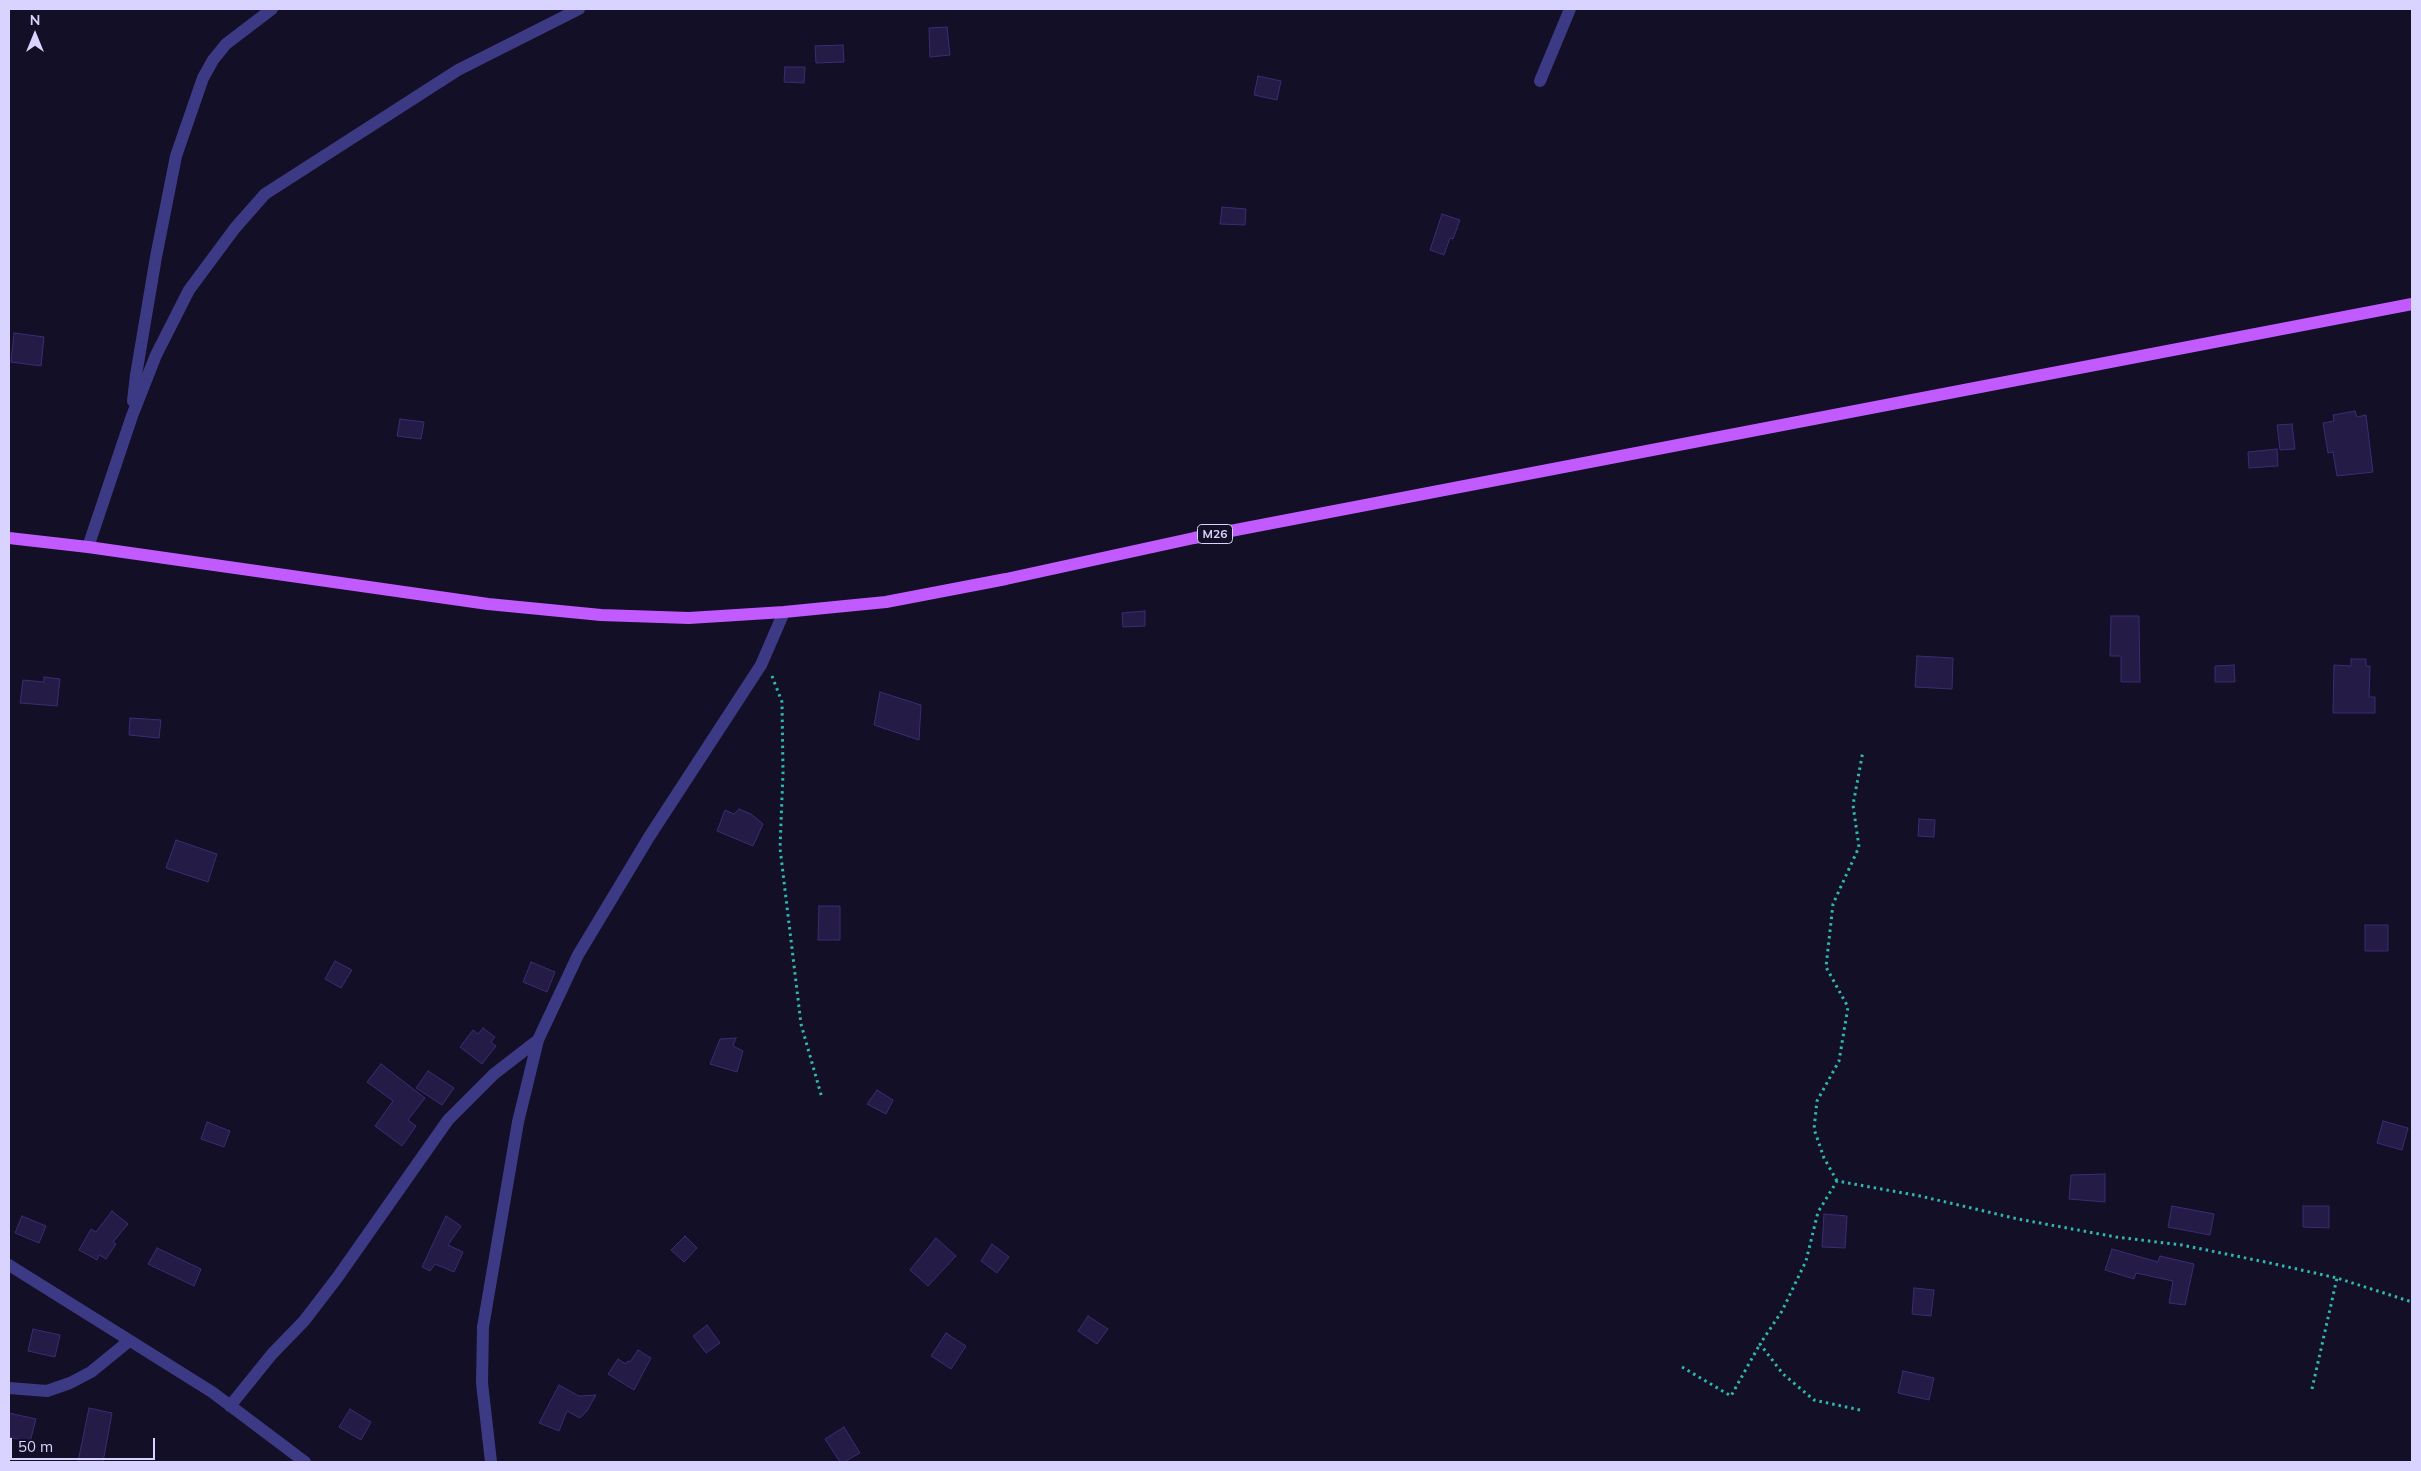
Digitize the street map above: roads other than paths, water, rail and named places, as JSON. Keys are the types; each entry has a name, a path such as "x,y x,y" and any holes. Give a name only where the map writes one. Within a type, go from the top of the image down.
{"main road":[{"name":"M26","path":"9,538 88,547 478,603 601,615 689,618 784,612 886,602 1194,538 1387,503 2412,304"}],"street":[{"path":"132,416 136,375 176,156 203,78 213,60 226,44 272,9"},
{"path":"88,547 132,416 156,355 189,290 235,228 265,194 458,70 579,9"},
{"path":"1540,81 1570,9"},
{"path":"491,1462 482,1383 483,1327 518,1122 538,1040 578,955 649,837 761,665 784,612"},
{"path":"230,1406 272,1354 304,1321 337,1278 448,1120 494,1074 538,1040"},
{"path":"9,1266 230,1406 305,1462"},
{"path":"9,1388 47,1391 70,1383 90,1372 129,1341"}]}
